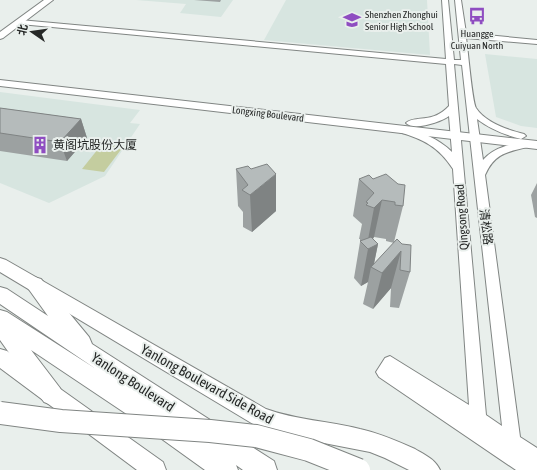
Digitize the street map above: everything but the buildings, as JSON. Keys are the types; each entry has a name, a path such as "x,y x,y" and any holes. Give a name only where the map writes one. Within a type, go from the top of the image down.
{"highway":[{"path":"34,284 92,355"},
{"name":"Yanlong Boulevard","path":"0,294 265,470"},
{"name":"Yanlong Boulevard","path":"0,318 175,433 226,470"},
{"path":"0,324 52,395"},
{"path":"0,413 34,419 72,423 222,432 256,436 289,444 328,457 359,470"}],"main road":[{"path":"0,28 39,0"},
{"path":"0,36 49,0"},
{"name":"Longxing Boulevard","path":"1,79 410,123 455,132"},
{"name":"Longxing Boulevard","path":"1,79 397,129 455,132 531,141"},
{"name":"Yanlong Boulevard Side Road","path":"0,264 260,417 290,428 369,441 408,458 429,470"},
{"path":"0,357 155,470"}],"street":[{"name":"Qingsong Road","path":"445,0 478,427"},
{"name":"清松路","path":"458,0 510,448"},
{"path":"20,22 465,63"},
{"path":"462,35 537,42"},
{"path":"410,123 421,123 437,119 445,116 453,107"},
{"path":"471,107 476,114 492,125 531,141"},
{"path":"397,129 418,135 438,145 451,157 458,170"},
{"path":"479,176 486,162 498,152 531,141"},
{"path":"478,427 384,372 390,363 478,427 510,448 537,458"},
{"path":"510,448 531,470"}],"shaded area":[{"path":"136,0 233,0 221,17 180,13 186,4"},
{"name":"Shenzhen Zhonghui Senior High School","path":"286,0 427,0 430,55 264,40"},
{"path":"485,54 537,59 537,128 521,126 496,117"},
{"path":"0,92 140,110 130,123 140,124 105,176 49,203 0,183"}],"green space":[{"path":"102,144 123,147 104,172 82,169"}],"place":[{"name":"Huangge Cuiyuan North","path":"477,16"},
{"name":"Shenzhen Zhonghui Senior High School","path":"352,20"},
{"name":"黄阁坑股份大厦","path":"40,145"}]}
